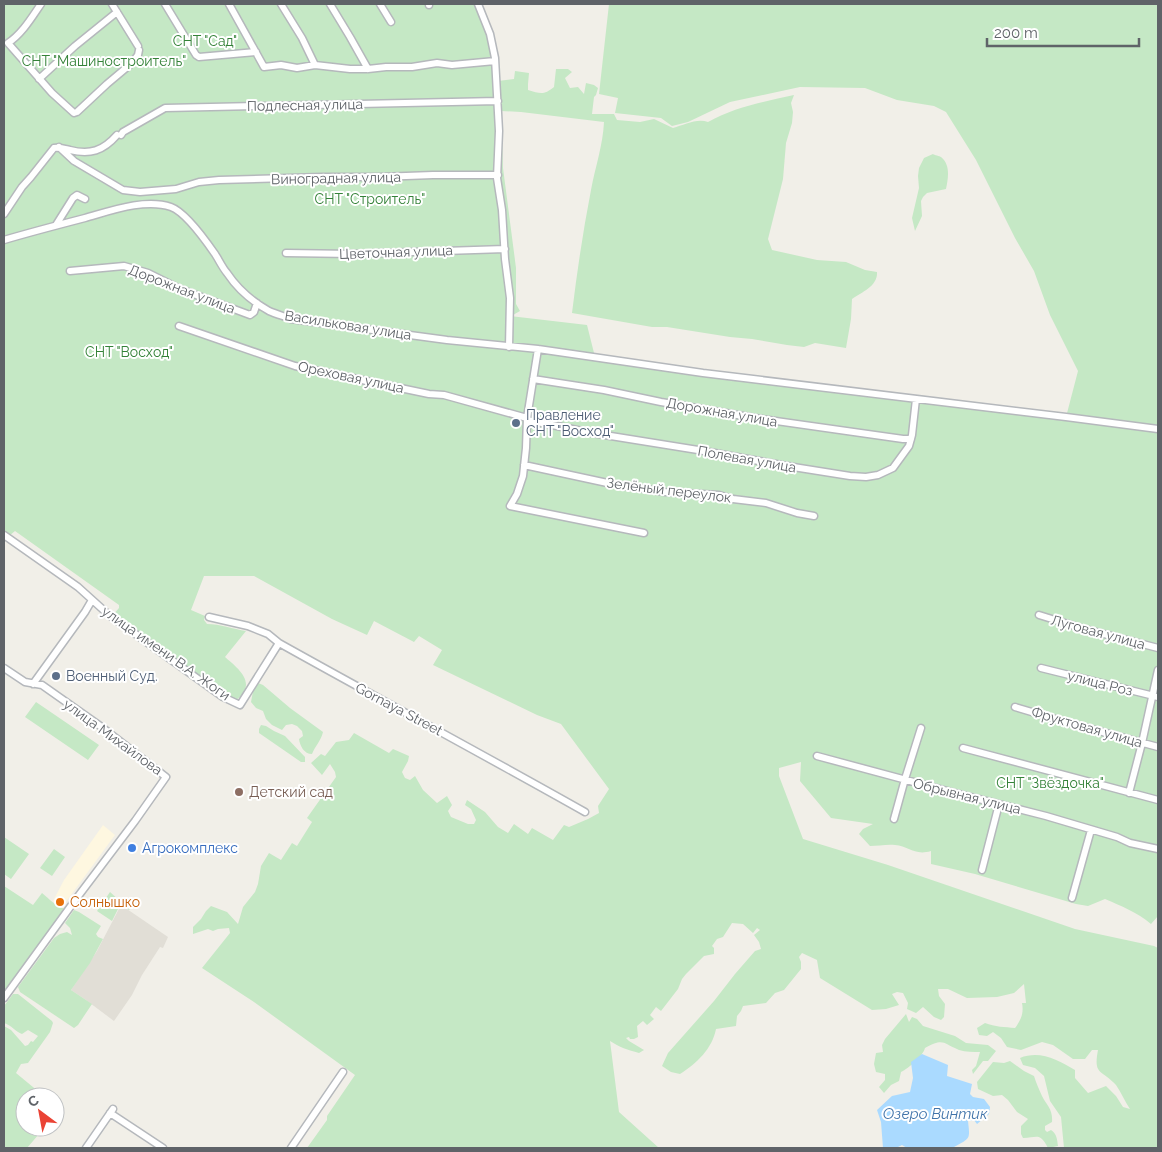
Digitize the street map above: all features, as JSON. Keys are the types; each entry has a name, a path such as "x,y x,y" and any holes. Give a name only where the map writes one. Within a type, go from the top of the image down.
{"street":[{"path":"41,4 21,31 8,43 38,79 74,112 77,112 132,63 138,55 139,48 112,4"},
{"path":"165,4 199,57 256,52"},
{"path":"229,4 264,67 281,65 297,68 315,65 350,69 412,68 437,63 452,65 496,61"},
{"path":"281,4 302,38 315,65"},
{"path":"330,4 368,69"},
{"path":"380,4 391,22"},
{"path":"478,4 490,34 496,61 499,131 498,175 510,298 509,347"},
{"path":"38,79 117,12"},
{"name":"Подлесная улица","path":"59,147 82,152 103,148 123,132 165,108 498,101"},
{"path":"4,214 22,187 54,148 59,147"},
{"name":"Виноградная улица","path":"59,147 74,161 123,190 140,192 176,189 199,182 218,180 498,175"},
{"path":"56,225 73,198 77,195 84,199"},
{"name":"Васильковая улица","path":"4,240 140,204 172,207 184,215 193,225 214,252 227,274 242,290 270,311 290,319 916,399"},
{"name":"Цветочная улица","path":"286,254 352,254 505,249"},
{"name":"Дорожная улица","path":"70,271 124,266 148,273 180,289 250,315 254,312 257,303"},
{"name":"Ореховая улица","path":"179,326 295,366 444,396 527,419"},
{"path":"538,350 527,419 523,476 517,494 510,506 644,533"},
{"name":"Дорожная улица","path":"533,379 604,390 764,420 911,439"},
{"path":"916,399 1158,429"},
{"name":"Полевая улица","path":"527,419 592,433 850,476 866,477 878,475 893,468 909,446 916,399"},
{"name":"Зелёный переулок","path":"524,465 612,484 665,492 719,495 732,499 766,503 796,513 814,516"},
{"name":"улица имени В.А. Жоги","path":"4,535 78,587 109,615 223,697 240,705 279,644"},
{"path":"33,684 92,600"},
{"name":"Луговая улица","path":"1038,615 1158,648"},
{"name":"Gornaya Street","path":"209,617 248,626 268,634 279,644 465,744 585,812"},
{"name":"улица Михайлова","path":"4,668 25,682 42,685 166,776 4,998"},
{"name":"улица Роз","path":"1042,668 1155,696"},
{"path":"1129,793 1155,696 1158,670"},
{"name":"Фруктовая улица","path":"1015,706 1158,747"},
{"path":"894,819 921,728"},
{"path":"963,748 1158,800"},
{"name":"Обрывная улица","path":"817,756 1046,816 1117,837 1130,843 1158,849"},
{"path":"982,870 999,804"},
{"path":"1072,898 1091,830"},
{"path":"292,1148 343,1072"},
{"path":"86,1148 112,1111 163,1148"}],"shaded area":[{"path":"103,825 115,835 60,910 53,901 64,880"},
{"path":"121,905 168,937 163,948 160,947 132,995 114,1021 71,990 97,951"}],"green space":[{"path":"4,4 478,4 495,58 497,178 510,316 587,325 595,357 1066,417 1078,371 1050,315 1034,271 1015,238 976,160 946,112 934,106 897,100 865,88 800,87 730,102 688,122 672,126 661,118 615,113 618,98 599,94 609,4 1158,4 1158,916 1151,924 1135,913 1105,899 1088,906 1076,904 975,874 931,864 931,851 916,852 895,845 870,846 859,834 863,829 873,824 831,818 800,781 801,762 779,768 779,776 803,839 888,865 1075,929 1158,948 1158,1148 1064,1148 1061,1117 1050,1101 1044,1076 1035,1068 1023,1065 1020,1058 1035,1055 1049,1057 1075,1070 1075,1078 1088,1093 1106,1086 1123,1107 1130,1109 1116,1085 1098,1068 1098,1050 1092,1050 1085,1059 1073,1059 1053,1045 1042,1042 1021,1050 1007,1047 1001,1038 993,1032 987,1036 979,1035 977,1028 985,1023 1015,1028 1022,1016 1022,1003 1026,1003 1024,984 1014,993 997,997 967,998 948,989 938,989 939,996 945,1004 944,1017 941,1020 934,1017 923,1007 916,1013 907,1009 908,1003 903,993 897,992 892,994 899,1005 886,1009 872,1010 820,978 817,960 802,953 799,957 801,969 784,990 775,993 766,1003 743,1006 737,1016 736,1026 716,1029 711,1043 698,1060 680,1074 671,1072 662,1066 668,1053 755,951 761,949 754,935 760,930 757,928 753,933 743,924 732,923 723,937 717,939 712,946 714,954 704,956 686,974 678,989 661,1011 656,1007 650,1015 654,1019 647,1025 643,1021 637,1026 638,1037 634,1039 626,1038 644,1050 639,1053 610,1041 619,1112 659,1148 307,1148 355,1075 254,1002 202,968 230,933 229,928 213,931 208,929 193,934 193,927 211,906 227,912 238,924 243,907 255,892 261,866 269,853 281,860 292,843 297,846 312,822 307,818 336,777 330,764 322,775 311,763 321,754 325,756 336,742 349,740 354,733 389,753 393,749 409,756 402,772 405,778 410,780 415,776 423,790 437,803 447,796 452,805 448,811 451,817 468,824 474,824 476,820 471,809 465,805 467,800 485,812 498,827 508,833 514,824 528,834 532,828 553,840 564,825 569,827 599,813 598,806 609,789 561,724 537,715 433,665 442,650 419,636 414,642 374,621 367,635 332,619 254,576 204,576 191,610 205,616 204,620 207,624 246,631 225,657 241,672 246,681 243,692 236,701 112,616 119,608 119,605 15,531 9,536 4,532"},
{"path":"556,69 568,69 572,72 565,78 570,88 578,87 584,94 586,83 598,88 594,97 592,114 614,114 617,120 640,122 654,119 673,128 695,121 708,122 739,109 794,95 791,103 793,112 792,123 786,143 783,179 768,239 772,250 817,260 846,262 865,270 877,272 877,277 872,285 852,299 846,348 815,343 804,347 787,345 667,327 652,327 572,313 585,221 601,148 604,122 501,111 503,168 516,268 516,304 520,311 511,315 499,178 498,81 514,79 515,71 529,73 528,90 545,93 554,87"},
{"path":"933,154 941,157 948,168 946,189 927,193 923,197 921,201 922,216 915,231 912,218 919,188 919,168 924,158"},
{"path":"258,683 323,732 312,754 307,753 301,747 299,739 303,736 302,731 297,726 292,724 286,725 282,730 272,725 266,719 263,711 256,708 251,702 254,686"},
{"path":"36,702 99,745 88,760 25,717"},
{"path":"261,725 285,736 305,757 305,762 301,762 259,733"},
{"path":"4,837 29,854 11,879 4,874"},
{"path":"54,849 65,857 52,876 40,868"},
{"path":"4,886 33,905 42,893 65,909 4,992"},
{"path":"110,892 130,910 120,905 112,921 97,911"},
{"path":"74,910 101,926 96,934 103,939 90,963 71,990 92,1004 74,1028 20,992 18,987 54,938 67,932 72,935 70,928 65,923"},
{"path":"13,994 18,994 53,1023 50,1032 28,1063 21,1064 16,1073 33,1087 15,1087 15,1137 36,1137 27,1148 4,1148 4,1026 11,1030 25,1046 31,1041 33,1042 38,1036 28,1030 22,1034 4,1023 4,1006"},
{"path":"906,1014 909,1022 912,1017 917,1019 923,1026 955,1036 966,1043 988,1045 996,1051 988,1061 983,1061 973,1074 972,1070 976,1066 980,1052 962,1051 940,1042 936,1043 925,1048 922,1055 915,1062 901,1072 899,1081 891,1085 884,1093 879,1087 885,1080 885,1074 876,1072 874,1064 876,1053 883,1052 882,1045 885,1039"},
{"path":"1010,1061 1034,1076 1052,1114 1052,1122 1045,1126 1045,1130 1047,1132 1051,1130 1054,1133 1058,1146 1048,1148 1043,1140 1038,1137 1023,1138 1021,1126 1028,1119 1017,1112 1002,1095 993,1096 978,1089 977,1082 993,1062 1004,1063"}],"water":[{"name":"Озеро Винтик","path":"922,1054 948,1065 947,1076 972,1084 970,1094 973,1097 984,1099 990,1107 989,1114 977,1124 974,1120 968,1121 968,1137 954,1148 907,1148 902,1145 896,1148 883,1148 881,1122 877,1110 892,1096 910,1092 913,1078 911,1062"}],"place":[{"name":"Правление СНТ \"Восход\"","path":"516,423"},
{"name":"Военный Суд.","path":"56,676"},
{"name":"Детский сад","path":"239,792"},
{"name":"Агрокомплекс","path":"132,848"},
{"name":"Солнышко","path":"60,902"}],"park label":[{"name":"СНТ \"Сад\"","path":"205,41"},
{"name":"СНТ \"Машиностроитель\"","path":"104,61"},
{"name":"СНТ \"Строитель\"","path":"370,199"},
{"name":"СНТ \"Восход\"","path":"129,352"},
{"name":"СНТ \"Звёздочка\"","path":"1050,783"}]}
